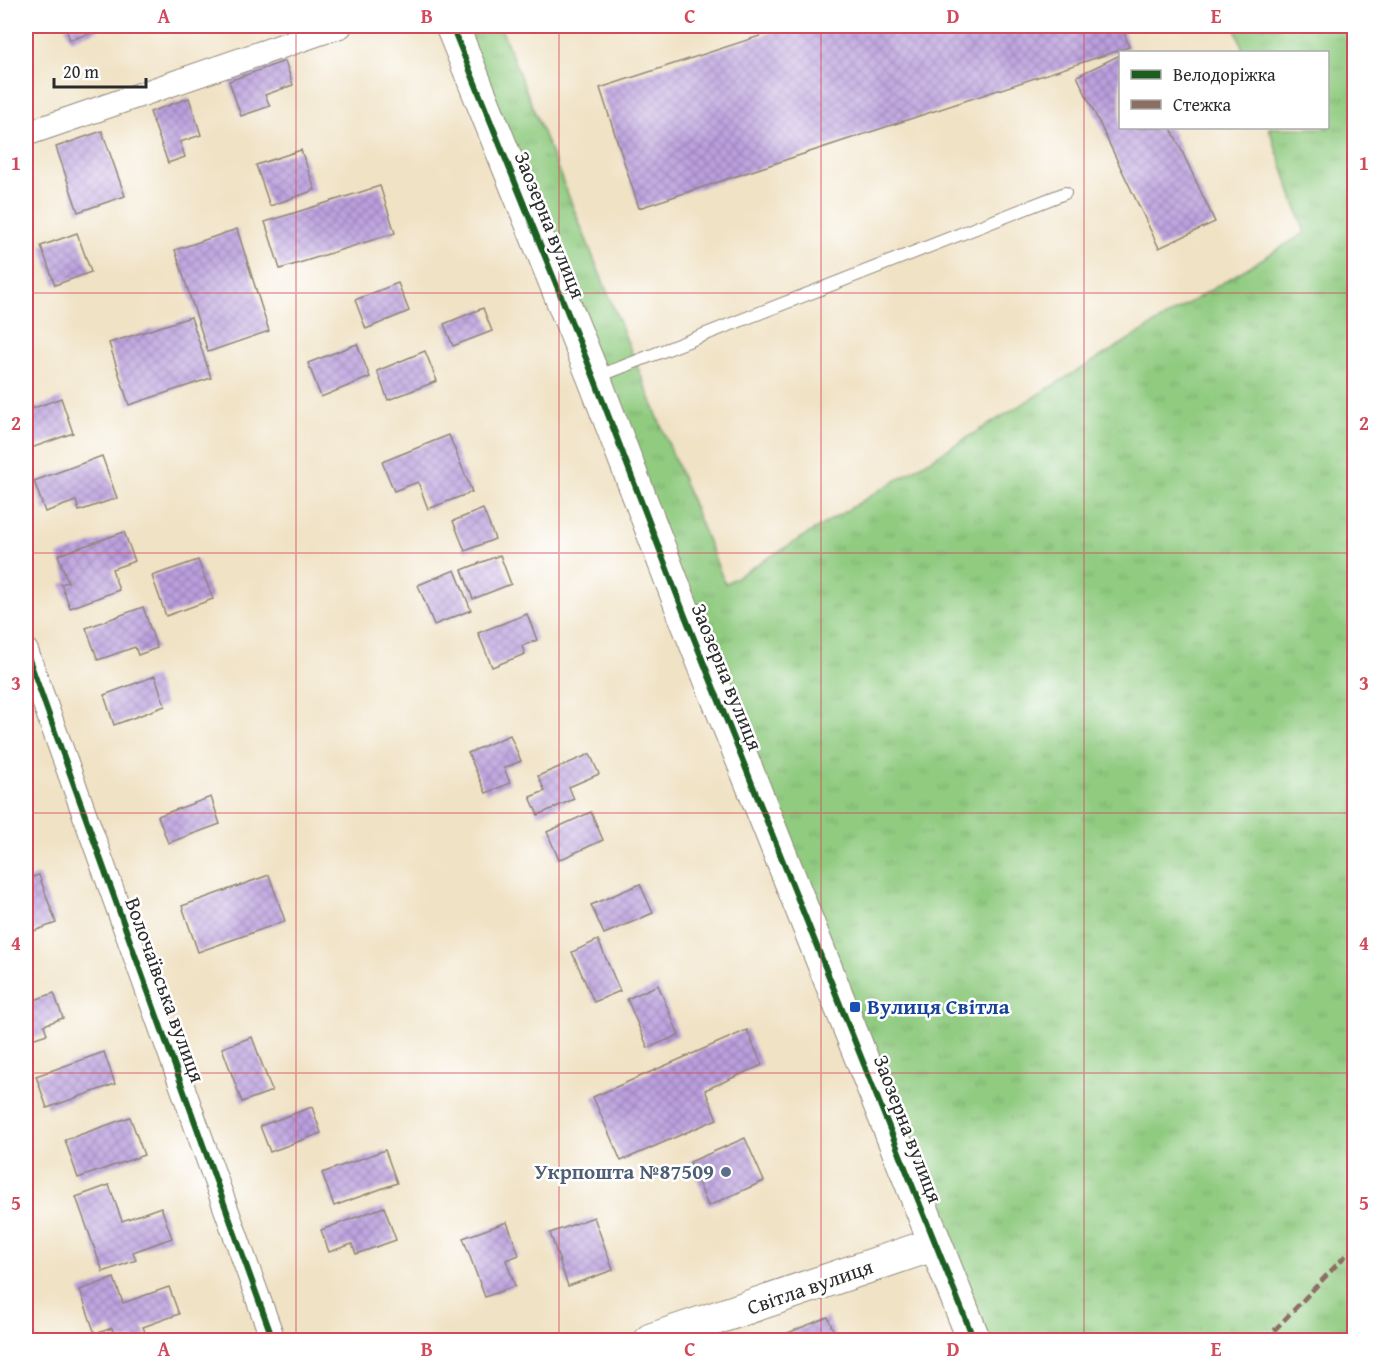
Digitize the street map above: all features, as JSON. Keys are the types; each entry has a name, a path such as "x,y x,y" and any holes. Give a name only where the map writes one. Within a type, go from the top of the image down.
{"street":[{"path":"26,134 340,26"},
{"name":"Заозерна вулиця","path":"452,26 594,378 685,616 974,1341"},
{"name":"Волочаївська вулиця","path":"26,651 273,1341"},
{"name":"Світла вулиця","path":"651,1341 935,1244"}],"lane":[{"path":"594,378 1065,193"}],"green space":[{"path":"452,26 500,26 725,584 1305,233 1269,129 1329,129 1329,51 1244,51 1234,26 1354,26 1354,1340 974,1340"}],"building":[{"path":"65,26 97,26 99,30 70,40"},
{"path":"790,26 1122,26 1129,47 639,208 600,88"},
{"path":"1119,55 1119,129 1171,129 1215,222 1159,248 1077,76"},
{"path":"285,61 293,85 265,95 270,106 241,116 229,81"},
{"path":"189,98 201,135 180,142 185,157 168,163 150,112"},
{"path":"102,131 125,196 78,212 56,147"},
{"path":"301,150 315,190 270,206 256,165"},
{"path":"380,186 395,233 280,269 265,222"},
{"path":"237,229 269,331 208,352 175,250"},
{"path":"77,233 91,272 55,285 41,246"},
{"path":"398,283 409,311 366,329 355,300"},
{"path":"483,308 492,331 453,346 444,324"},
{"path":"191,317 211,378 129,405 109,343"},
{"path":"357,344 370,377 321,397 308,363"},
{"path":"425,351 437,381 388,400 377,371"},
{"path":"61,398 73,433 26,450 26,411"},
{"path":"449,435 472,492 428,509 418,482 394,491 382,462"},
{"path":"102,456 117,498 79,511 76,501 45,512 34,481"},
{"path":"483,509 495,539 465,551 453,521"},
{"path":"124,532 135,561 112,569 119,590 70,608 61,584 68,582 58,555"},
{"path":"500,555 511,584 473,599 462,570"},
{"path":"198,560 213,599 166,616 152,576"},
{"path":"455,570 471,610 434,625 418,585"},
{"path":"143,607 157,648 138,655 135,647 98,660 86,628"},
{"path":"527,614 537,640 522,646 525,654 492,667 478,633"},
{"path":"155,676 165,706 114,725 104,695"},
{"path":"510,735 521,761 504,768 510,783 486,793 468,753"},
{"path":"590,754 599,774 569,787 574,799 538,815 530,797 545,791 538,776"},
{"path":"211,797 220,824 168,843 158,816"},
{"path":"591,812 603,840 559,860 547,832"},
{"path":"39,875 56,923 26,934 26,879"},
{"path":"269,875 285,921 198,952 182,906"},
{"path":"640,884 653,913 604,934 591,905"},
{"path":"598,940 620,991 594,1002 572,952"},
{"path":"658,985 679,1035 648,1048 627,999"},
{"path":"54,993 63,1018 44,1025 47,1034 26,1041 26,1003"},
{"path":"747,1030 762,1065 705,1090 717,1119 621,1161 593,1097"},
{"path":"252,1037 272,1091 242,1102 222,1048"},
{"path":"104,1052 115,1084 47,1108 36,1076"},
{"path":"312,1107 321,1133 270,1152 260,1126"},
{"path":"130,1117 144,1155 78,1178 65,1140"},
{"path":"745,1138 764,1181 708,1206 690,1162"},
{"path":"385,1150 397,1183 334,1206 322,1173"},
{"path":"109,1185 122,1221 161,1207 172,1238 133,1252 136,1260 103,1272 76,1197"},
{"path":"384,1207 396,1240 356,1254 352,1244 329,1252 321,1230"},
{"path":"594,1217 613,1270 568,1286 550,1233"},
{"path":"507,1222 519,1255 506,1260 515,1286 485,1297 463,1238"},
{"path":"114,1278 123,1303 169,1287 179,1314 143,1327 147,1337 139,1340 116,1340 112,1328 95,1334 80,1290"},
{"path":"828,1317 837,1340 770,1340"}],"marked path":[{"path":"1265,1340 1354,1249"}],"cycle path":[{"path":"452,26 594,378 685,616 974,1340"},
{"path":"26,651 273,1340"}],"place":[{"name":"Вулиця Світла","path":"855,1007"},
{"name":"Укрпошта №87509","path":"726,1172"}]}
